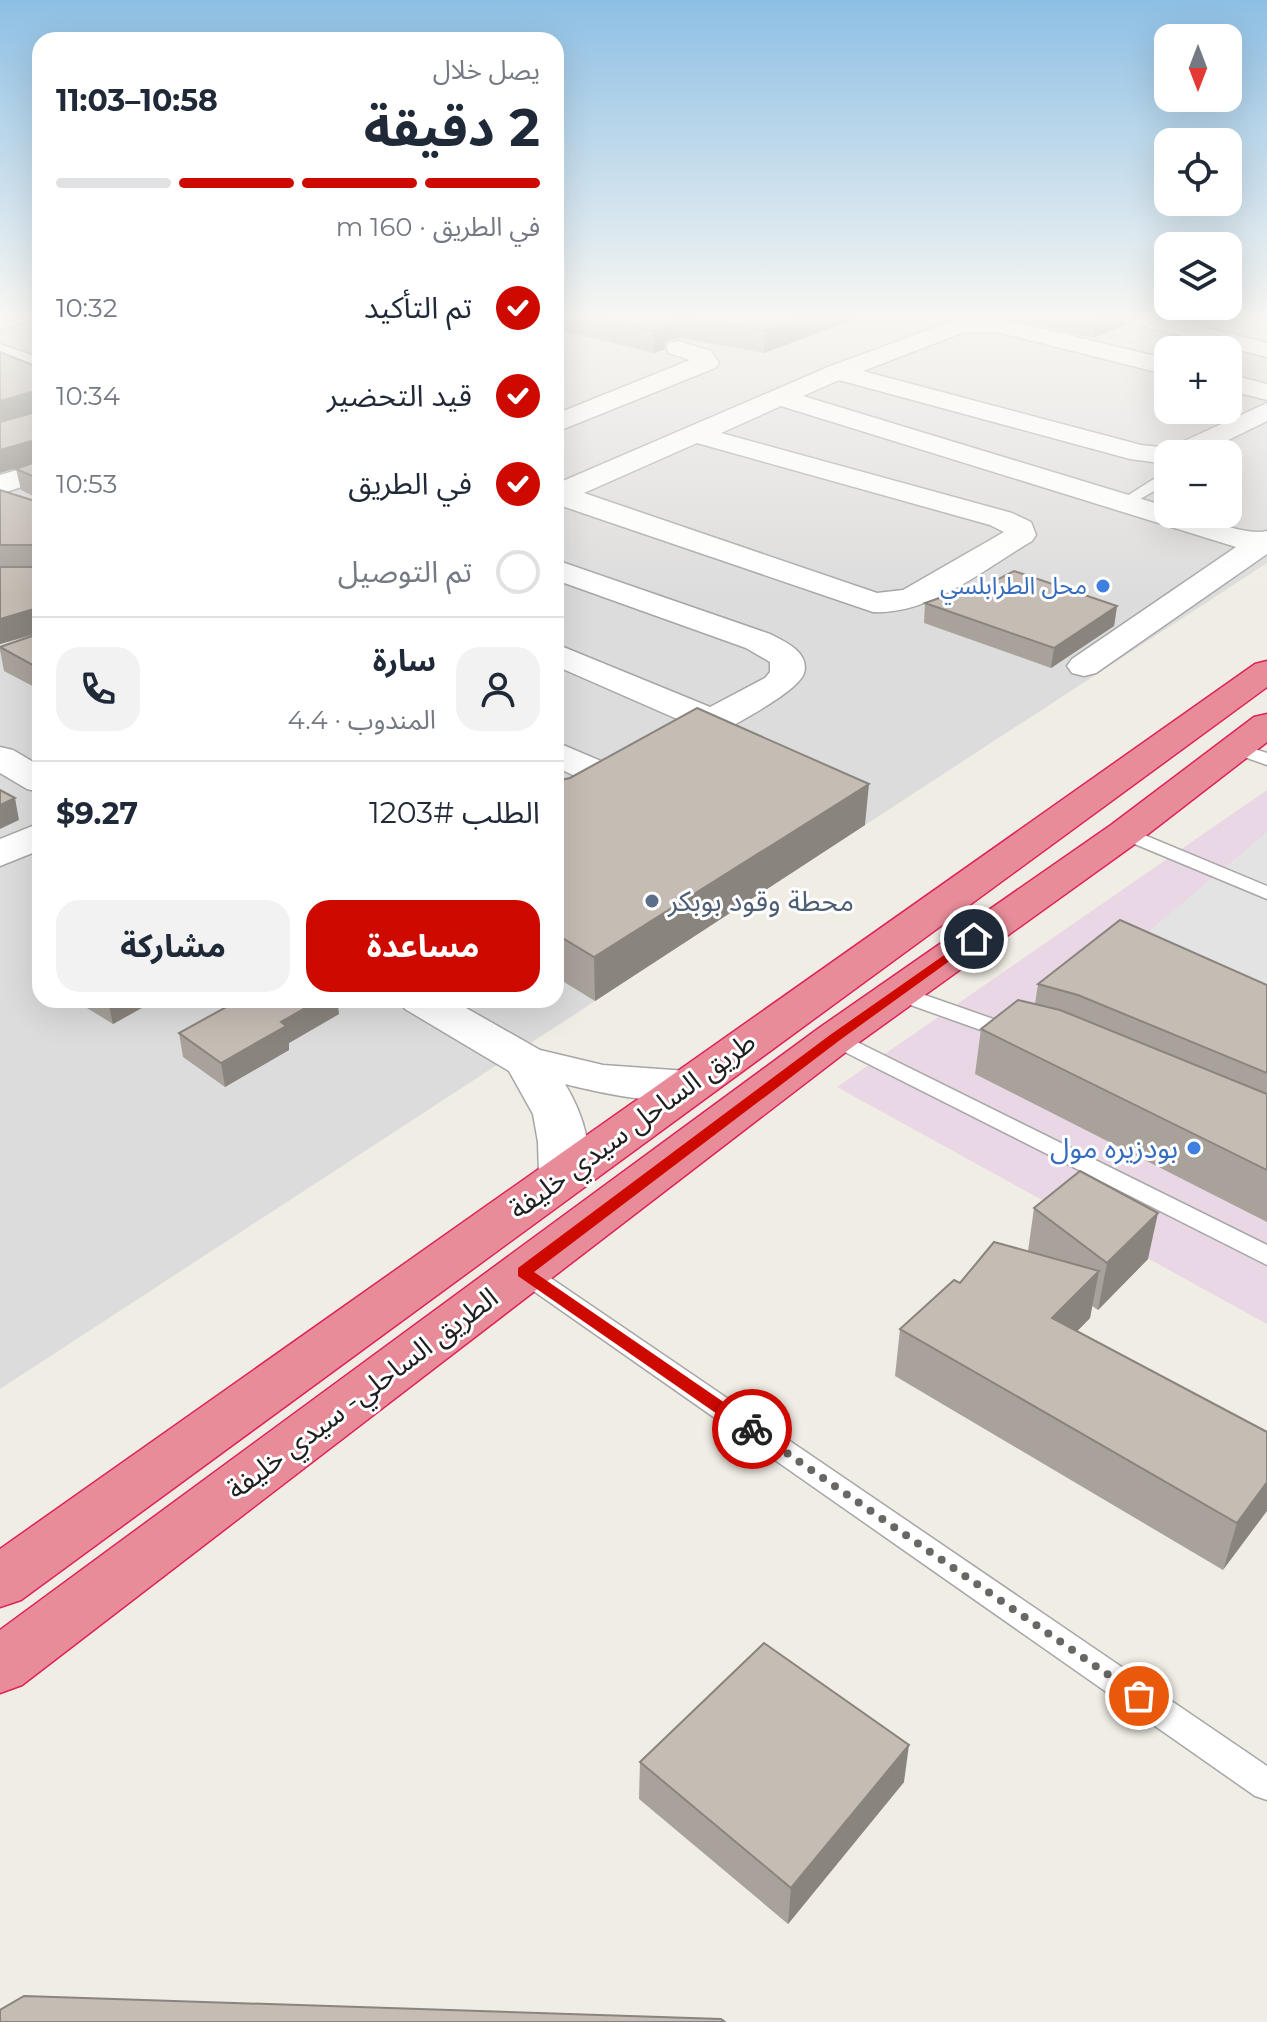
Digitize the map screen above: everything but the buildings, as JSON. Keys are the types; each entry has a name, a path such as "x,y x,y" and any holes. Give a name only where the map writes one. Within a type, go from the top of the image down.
{"highway":[{"name":"طريق الساحل سيدي خليفة","path":"0,1582 1267,671"},
{"name":"الطريق الساحلي- سيدي خليفة","path":"0,1666 835,1038 1125,833 1257,744"}],"street":[{"path":"564,421 597,407"},
{"path":"564,492 755,407"},
{"path":"812,407 1264,543"},
{"path":"967,407 1154,458"},
{"path":"1210,440 1267,411"},
{"path":"1225,432 1267,443"},
{"path":"564,497 873,602 889,603 914,597 994,566 1021,535 1020,528 986,515 695,434"},
{"path":"577,442 633,462"},
{"path":"0,485 32,474"},
{"path":"1084,666 1137,615 1264,543"},
{"path":"564,572 758,641 777,650 787,660 787,673 777,685 569,800"},
{"path":"564,657 712,721"},
{"path":"564,757 609,778"},
{"path":"0,758 32,776"},
{"path":"0,854 32,839"},
{"path":"434,1008 525,1061 603,1079 687,1086"},
{"path":"525,1061 545,1086 557,1114 564,1144 563,1175"}],"lane":[{"path":"1123,503 1154,485"},
{"path":"1125,833 1267,893"},
{"path":"899,993 995,1029 1035,1040"},
{"path":"835,1038 1267,1256"},
{"path":"524,1272 1267,1785"}],"shaded area":[{"path":"0,407 32,407 32,1008 564,1008 564,407 1154,407 1154,424 1242,424 1242,407 1267,407 1267,563 0,1389"},
{"path":"1267,790 1267,1324 837,1087"},
{"path":"1267,832 1267,1025 1117,958"}],"way so far":[{"path":"752,1429 1139,1696"}],"place":[{"name":"محل الطرابلسي","path":"1103,586"},
{"name":"محطة وقود بوبكر","path":"652,901"},
{"name":"بودزيره مول","path":"1194,1148"}],"route":[{"path":"752,1429 524,1272 835,1038 974,939"}]}
